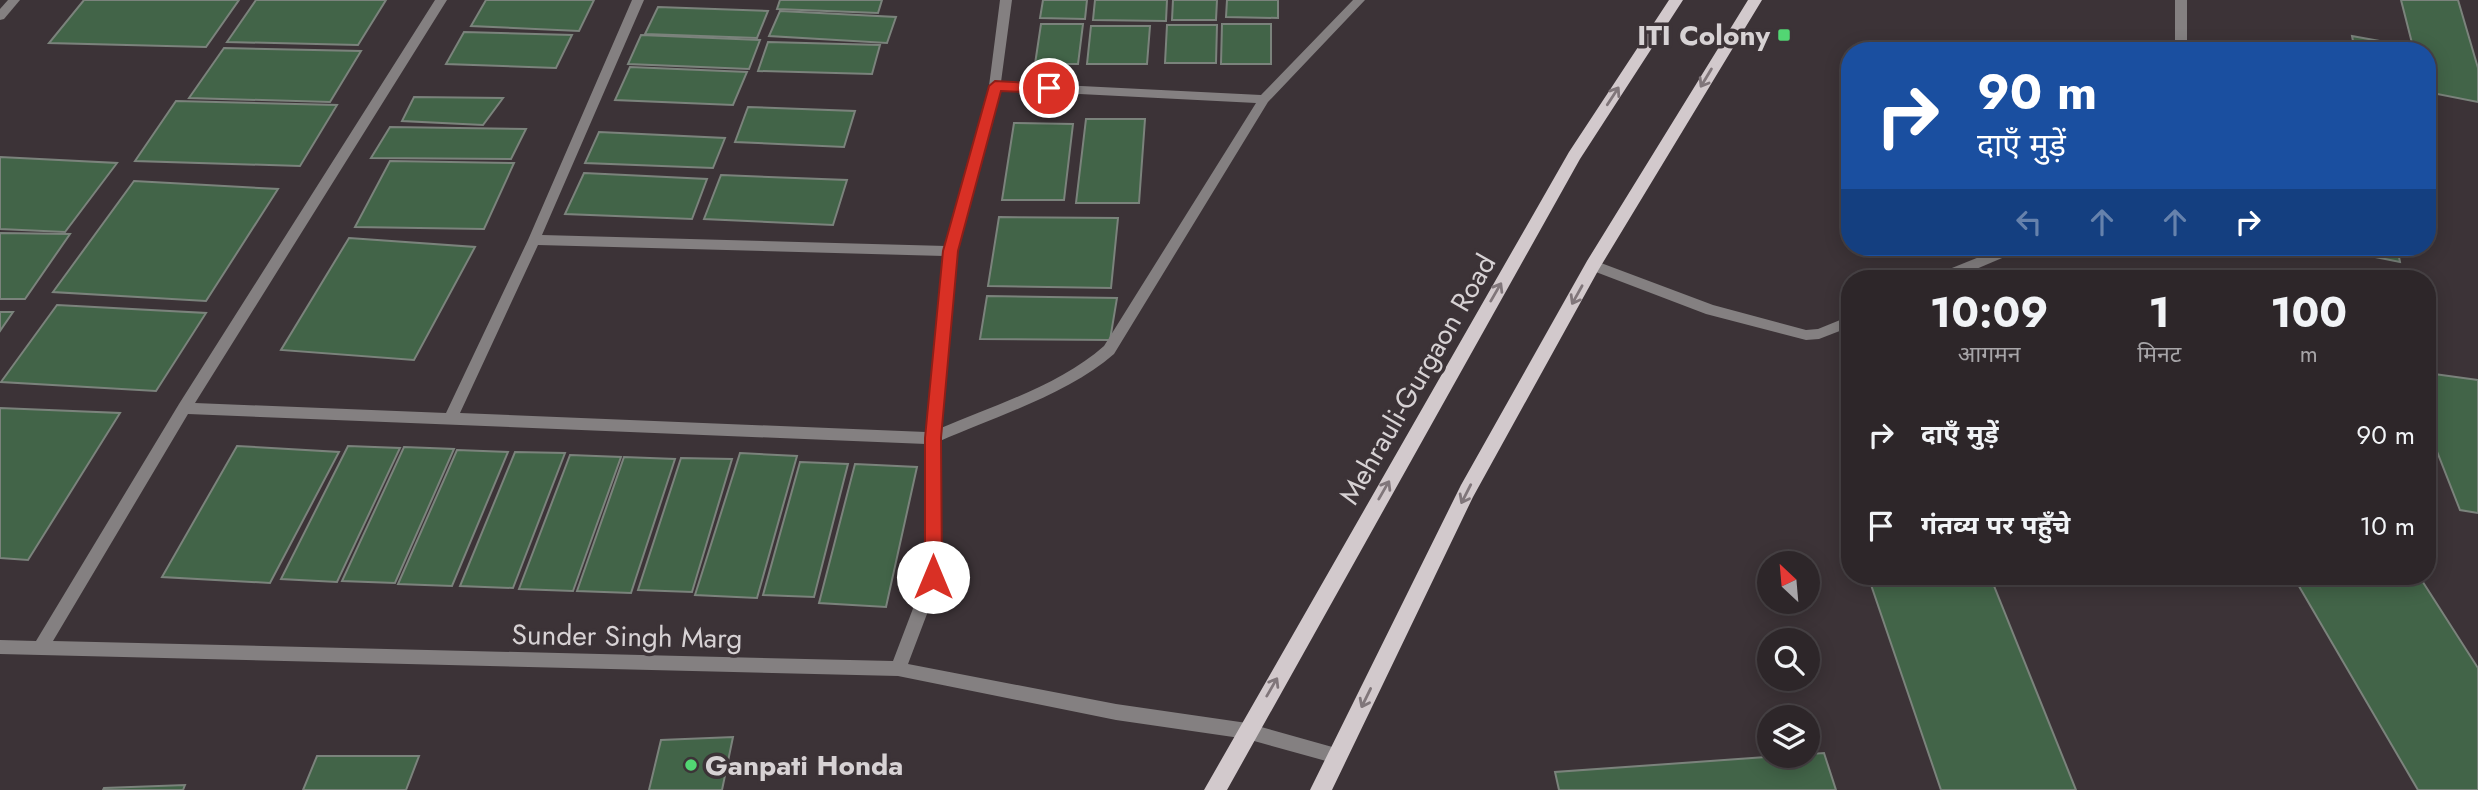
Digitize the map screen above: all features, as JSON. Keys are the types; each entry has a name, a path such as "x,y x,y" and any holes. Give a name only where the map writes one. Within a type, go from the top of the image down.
{"main road":[{"name":"Mehrauli-Gurgaon Road","path":"1215,790 1574,156 1676,0"},
{"path":"1321,790 1467,491 1593,265 1755,0"}],"street":[{"path":"0,16 14,0"},
{"path":"40,649 184,408 442,0"},
{"path":"451,418 534,240 638,0"},
{"path":"898,668 933,577 933,438 951,251 995,86 1006,0"},
{"path":"184,408 933,438 1064,381 1090,367 1108,349 1264,99 1359,0"},
{"path":"2181,0 2181,42"},
{"path":"995,86 1264,99"},
{"path":"534,240 951,251"},
{"path":"1961,270 1995,256"},
{"path":"1593,265 1711,310 1806,335 1819,334 1841,325"},
{"name":"Sunder Singh Marg","path":"0,647 898,668 1116,712 1247,731 1337,756"}],"building":[{"path":"84,0 239,0 206,47 49,43"},
{"path":"256,0 386,0 358,45 227,42"},
{"path":"486,0 594,0 579,31 471,26"},
{"path":"780,0 882,0 878,13 777,9"},
{"path":"1043,0 1087,0 1085,19 1040,18"},
{"path":"1095,0 1167,0 1166,21 1093,20"},
{"path":"1173,0 1217,0 1216,20 1172,20"},
{"path":"1227,0 1278,0 1278,18 1226,17"},
{"path":"2401,0 2458,0 2478,68 2478,102 2436,94 2436,42 2412,42"},
{"path":"658,7 768,11 757,38 645,34"},
{"path":"780,11 896,17 887,43 769,36"},
{"path":"1041,24 1083,24 1078,64 1035,64"},
{"path":"1222,24 1271,24 1271,64 1221,64"},
{"path":"1167,25 1217,25 1216,63 1165,63"},
{"path":"1091,26 1150,26 1147,64 1087,64"},
{"path":"464,32 572,35 556,68 446,64"},
{"path":"641,35 760,40 749,69 628,64"},
{"path":"2352,36 2385,42 2353,42"},
{"path":"768,42 880,45 872,74 758,71"},
{"path":"224,48 361,51 330,102 189,98"},
{"path":"630,67 747,72 733,105 615,100"},
{"path":"414,97 503,98 483,125 402,121"},
{"path":"176,101 337,105 300,166 135,161"},
{"path":"748,107 855,111 844,147 735,142"},
{"path":"1086,119 1145,119 1139,203 1076,203"},
{"path":"1014,123 1073,124 1064,200 1002,200"},
{"path":"390,127 526,129 511,159 371,158"},
{"path":"599,132 725,138 713,168 585,163"},
{"path":"0,157 117,163 65,232 0,229"},
{"path":"390,161 514,163 484,229 355,227"},
{"path":"584,173 707,179 692,219 565,214"},
{"path":"721,175 847,180 833,225 704,219"},
{"path":"134,181 278,189 206,301 53,292"},
{"path":"999,217 1118,218 1111,288 988,286"},
{"path":"0,233 70,234 25,299 0,299"},
{"path":"349,238 475,247 414,360 281,350"},
{"path":"2370,256 2399,256 2400,262"},
{"path":"987,296 1117,298 1110,340 980,339"},
{"path":"57,305 206,313 156,391 1,382"},
{"path":"0,312 13,312 0,331"},
{"path":"2436,374 2478,380 2478,513 2460,510 2436,449"},
{"path":"0,408 120,413 28,560 0,558"},
{"path":"237,446 339,452 270,583 162,577"},
{"path":"348,446 400,448 337,582 281,579"},
{"path":"404,447 454,449 395,583 342,581"},
{"path":"457,450 508,452 452,586 398,584"},
{"path":"515,452 565,453 513,588 460,586"},
{"path":"740,453 797,456 757,598 695,595"},
{"path":"570,455 621,457 573,591 519,589"},
{"path":"624,457 675,459 631,593 577,591"},
{"path":"681,458 732,459 692,592 638,590"},
{"path":"800,462 848,464 814,597 763,595"},
{"path":"855,464 917,467 886,607 819,603"},
{"path":"1871,585 1994,585 2076,790 1941,790"},
{"path":"2298,585 2425,585 2478,668 2478,790 2418,790"},
{"name":"Ganpati Honda","path":"733,737 722,790 649,790 661,740"},
{"path":"1820,753 1824,753 1836,790 1559,790 1555,772 1757,758 1757,768 1820,768"},
{"path":"317,756 419,756 406,790 303,790"},
{"path":"185,785 183,790 103,790 104,788"}],"place":[{"name":"ITI Colony","path":"1784,35"},
{"name":"Ganpati Honda","path":"691,765"}],"route":[{"path":"933,577 933,438 951,251 995,86 1049,88"}]}
